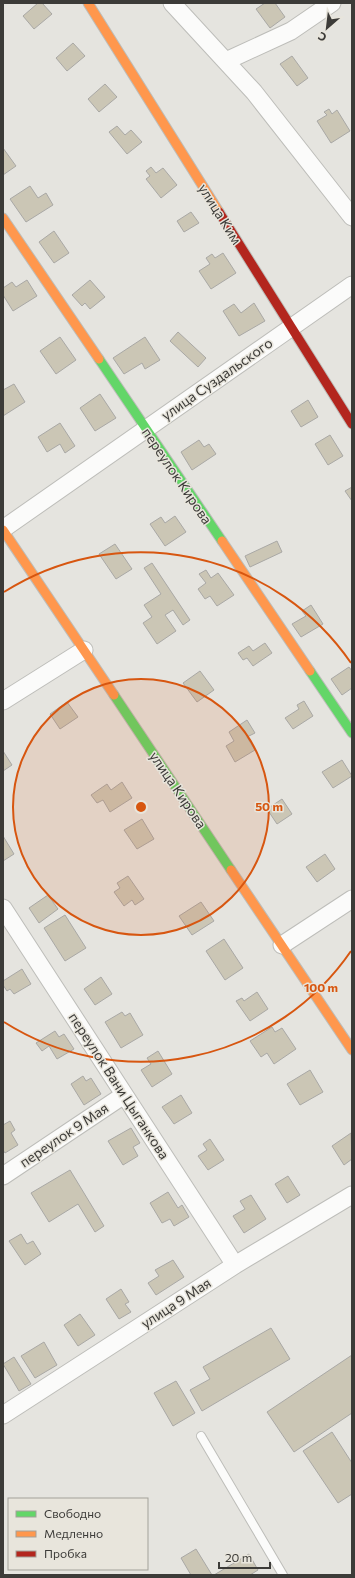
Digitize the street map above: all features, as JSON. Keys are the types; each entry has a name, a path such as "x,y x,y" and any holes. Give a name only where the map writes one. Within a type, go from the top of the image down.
{"street":[{"name":"улица Ким","path":"88,3 352,424"},
{"path":"172,3 254,92 352,217"},
{"path":"226,61 291,32 332,3"},
{"name":"переулок Кирова","path":"3,218 352,733"},
{"name":"улица Суздальского","path":"3,529 352,285"},
{"name":"улица Кирова","path":"3,529 352,1050"},
{"path":"3,702 84,650"},
{"path":"282,945 352,900"},
{"name":"переулок Вани Цыганкова","path":"3,908 8,927 124,1095 235,1265"},
{"name":"переулок 9 Мая","path":"3,1176 124,1095"},
{"name":"улица 9 Мая","path":"3,1415 235,1265 352,1195"}],"lane":[{"path":"201,1436 283,1575"}],"building":[{"path":"38,3 42,3 52,14 34,29 23,16"},
{"path":"265,3 275,3 285,17 270,28 256,9"},
{"path":"73,43 85,56 67,71 56,58"},
{"path":"292,56 308,78 297,86 280,64"},
{"path":"105,84 117,97 99,112 88,99"},
{"path":"329,109 332,114 337,110 350,131 331,143 317,121 327,115 324,112"},
{"path":"117,126 125,135 131,130 142,142 127,154 109,132"},
{"path":"3,148 16,166 3,175"},
{"path":"151,167 156,173 163,168 177,185 161,198 146,179 150,176 146,171"},
{"path":"30,186 38,198 46,193 53,205 26,222 10,199"},
{"path":"191,212 199,223 184,232 177,221"},
{"path":"54,231 69,253 54,263 39,242"},
{"path":"223,253 236,273 211,289 199,271 210,264 206,258 212,254 215,258"},
{"path":"27,280 37,296 13,311 3,295 3,288 12,282 16,287"},
{"path":"90,280 105,297 90,309 85,303 82,306 72,295"},
{"path":"254,303 265,321 239,336 223,311 234,304 241,313"},
{"path":"178,332 206,358 198,367 170,341"},
{"path":"60,337 76,360 56,374 40,351"},
{"path":"145,337 160,360 145,369 142,363 124,374 113,358"},
{"path":"14,384 25,402 3,416 3,390"},
{"path":"100,394 116,418 95,431 80,408"},
{"path":"308,400 318,417 301,427 291,411"},
{"path":"60,423 75,446 65,453 60,444 47,452 38,437"},
{"path":"330,435 343,456 328,465 315,444"},
{"path":"199,440 204,447 209,444 216,454 192,470 181,452"},
{"path":"352,487 352,501 345,491"},
{"path":"175,516 186,532 165,546 150,524 161,517 165,523"},
{"path":"277,541 282,552 250,567 245,556"},
{"path":"115,544 132,569 116,579 99,554"},
{"path":"152,563 190,620 183,625 173,610 165,615 176,631 157,644 143,623 152,617 144,605 161,594 144,568"},
{"path":"206,570 211,578 218,573 234,595 217,606 210,596 205,599 198,589 206,583 199,574"},
{"path":"311,605 323,624 301,637 292,624 306,616 302,611"},
{"path":"265,643 272,653 253,666 247,658 243,660 238,653 249,646 253,651"},
{"path":"349,667 352,671 352,688 342,695 331,679"},
{"path":"200,671 214,690 197,702 183,683"},
{"path":"304,701 313,716 293,729 285,718 299,709 297,705"},
{"path":"67,702 78,717 60,729 50,714"},
{"path":"247,720 255,733 247,737 255,750 235,762 226,746 234,741 229,732"},
{"path":"3,751 12,765 3,771"},
{"path":"342,760 352,776 333,788 322,772"},
{"path":"122,782 132,798 110,812 103,800 97,803 91,795 107,784 111,790"},
{"path":"282,799 292,814 277,824 267,809"},
{"path":"142,819 154,839 137,849 124,830"},
{"path":"3,836 14,854 3,861"},
{"path":"325,854 335,869 317,882 306,867"},
{"path":"128,876 144,899 135,905 132,900 124,906 114,892 120,888 117,883"},
{"path":"48,895 58,909 39,923 29,908"},
{"path":"201,902 214,921 192,935 179,916"},
{"path":"65,915 86,948 65,961 44,928"},
{"path":"224,939 243,968 225,980 206,951"},
{"path":"22,969 31,984 14,994 10,989 7,991 3,985 3,981"},
{"path":"101,977 112,994 95,1005 84,989"},
{"path":"257,992 268,1009 250,1021 236,1001 242,998 244,1001"},
{"path":"122,1012 125,1016 130,1013 143,1035 121,1048 105,1022"},
{"path":"272,1027 275,1032 282,1028 296,1049 274,1064 267,1053 261,1057 250,1041"},
{"path":"55,1031 59,1037 64,1034 74,1049 57,1059 49,1046 42,1051 36,1043"},
{"path":"158,1051 172,1074 152,1087 141,1070 151,1064 147,1058"},
{"path":"310,1070 323,1092 300,1105 287,1084"},
{"path":"83,1076 86,1081 91,1078 101,1094 84,1105 71,1084"},
{"path":"181,1095 192,1113 174,1124 162,1107"},
{"path":"10,1121 15,1130 11,1133 18,1145 5,1153 3,1150 3,1125"},
{"path":"131,1128 140,1143 133,1147 138,1156 123,1165 108,1141"},
{"path":"351,1133 352,1159 344,1165 332,1146"},
{"path":"210,1139 224,1160 208,1170 198,1156 207,1150 203,1144"},
{"path":"70,1170 104,1226 95,1232 78,1204 49,1222 31,1193"},
{"path":"288,1176 300,1195 287,1203 275,1184"},
{"path":"168,1192 178,1208 182,1205 189,1217 174,1226 170,1219 162,1223 150,1203"},
{"path":"251,1195 266,1219 244,1233 233,1216 245,1209 240,1201"},
{"path":"21,1234 27,1244 33,1241 41,1254 25,1265 9,1241"},
{"path":"173,1260 184,1277 156,1295 148,1283 159,1276 155,1270"},
{"path":"121,1289 129,1302 125,1304 131,1312 119,1319 106,1299"},
{"path":"80,1314 95,1335 78,1346 64,1325"},
{"path":"271,1328 290,1359 202,1411 190,1390 210,1379 203,1367"},
{"path":"44,1342 57,1365 35,1378 21,1356"},
{"path":"352,1355 352,1413 294,1452 267,1412"},
{"path":"14,1357 31,1384 19,1391 3,1364"},
{"path":"176,1381 195,1413 173,1426 154,1393"},
{"path":"332,1432 352,1463 352,1494 338,1503 303,1451"},
{"path":"196,1549 212,1575 191,1575 181,1558"},
{"path":"249,1554 258,1570 250,1575 214,1575"}],"traffic: fast":[{"path":"99,359 222,541"},
{"path":"310,671 352,733"},
{"path":"114,695 231,870"}],"traffic: slow":[{"path":"88,3 219,212"},
{"path":"3,218 99,359"},
{"path":"3,530 114,695"},
{"path":"222,541 310,671"},
{"path":"231,870 352,1050"}],"traffic: jam":[{"path":"219,212 352,424"}]}
